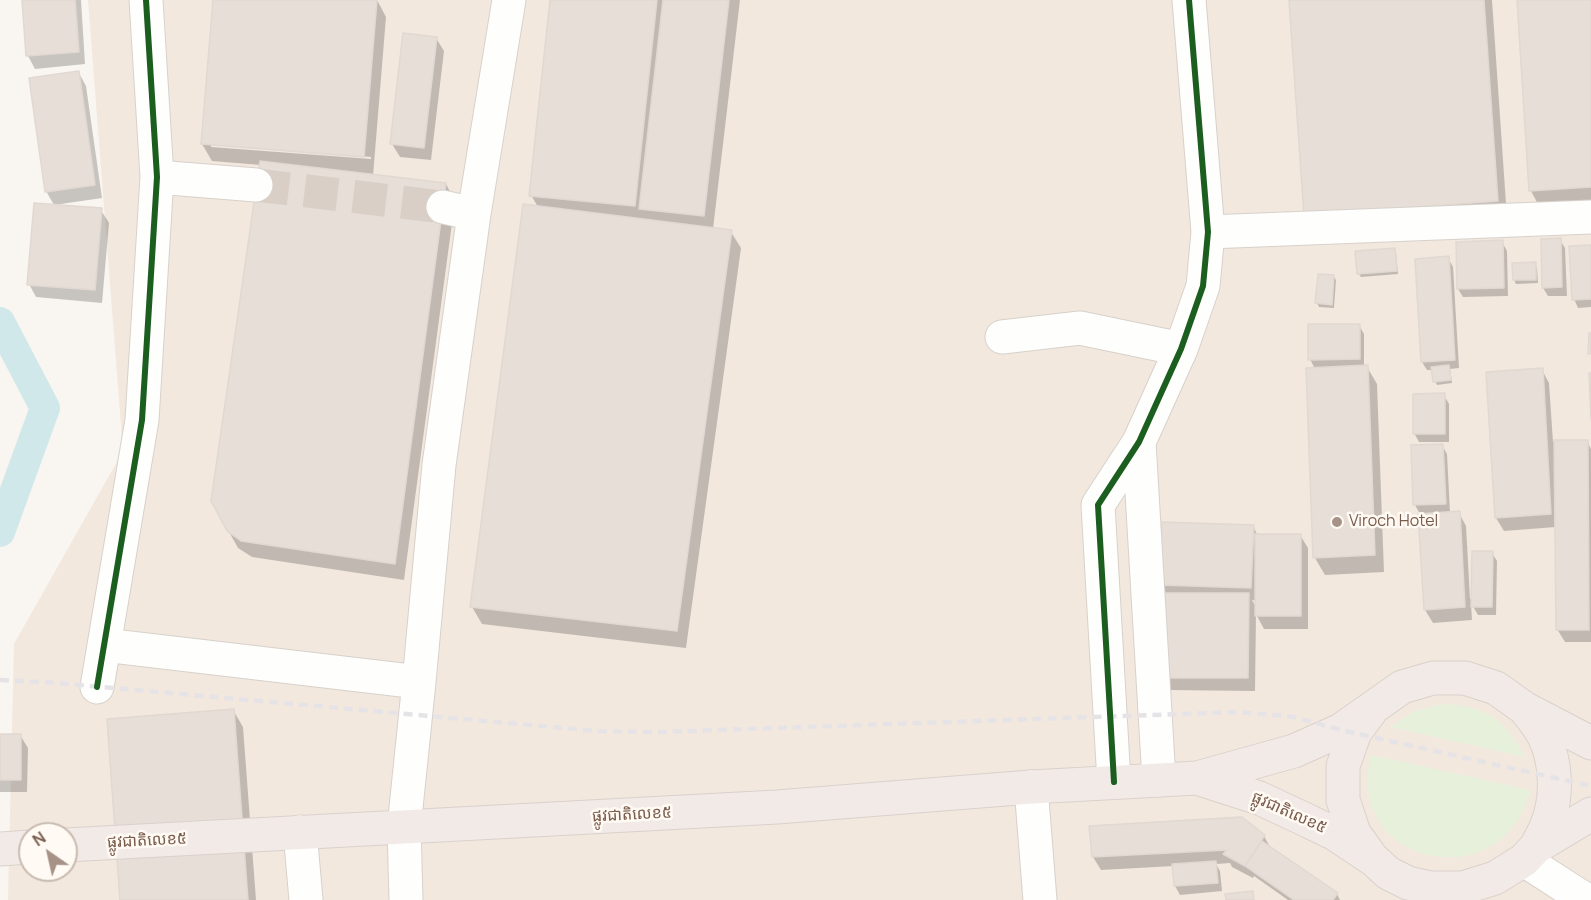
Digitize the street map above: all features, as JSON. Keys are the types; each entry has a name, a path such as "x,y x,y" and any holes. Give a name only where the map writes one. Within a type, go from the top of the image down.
{"highway":[{"name":"ផ្លូវជាតិលេខ៥","path":"78,844 777,807 1031,787 1197,778 1294,751 1341,729 1402,687 1433,678 1465,678 1496,688 1524,708 1591,743"},
{"name":"ផ្លូវជាតិលេខ៥","path":"1374,860 1354,833 1343,800 1343,766 1355,732 1375,706"},
{"name":"ផ្លូវជាតិលេខ៥","path":"1524,708 1543,735 1554,777 1553,801 1548,821 1530,853"},
{"name":"ផ្លូវជាតិលេខ៥","path":"1197,778 1259,798 1291,813 1335,834 1374,860 1388,873 1408,883 1431,888 1464,888 1495,878 1591,814"},
{"path":"0,849 18,848"}],"street":[{"path":"98,687 142,420 157,177 146,0"},
{"path":"406,900 404,827 439,465 459,210 509,0"},
{"path":"1114,782 1098,506 1139,442 1181,349 1203,286 1208,232 1193,4"},
{"path":"157,177 256,185"},
{"path":"1208,232 1591,217"},
{"path":"1002,337 1080,328 1181,349"},
{"path":"1139,442 1159,780"},
{"path":"104,645 419,682"},
{"path":"1031,787 1040,900"},
{"path":"300,832 306,900"},
{"path":"1530,853 1586,900"}],"shaded area":[{"path":"88,0 1591,0 1591,900 8,900 14,644 123,451"}],"green space":[{"path":"1440,704 1469,707 1491,716 1509,732 1525,757 1390,727 1413,712"},
{"path":"1371,755 1530,790 1515,825 1491,847 1461,857 1430,855 1402,844 1380,823 1368,793"}],"building":[{"path":"22,0 75,0 79,52 26,56"},
{"path":"213,0 377,0 364,157 201,144"},
{"path":"550,0 657,0 635,206 529,196"},
{"path":"663,0 729,0 704,216 639,209"},
{"path":"1289,0 1484,0 1498,201 1304,216"},
{"path":"1517,0 1591,0 1591,187 1529,191"},
{"path":"403,33 437,37 424,148 390,144"},
{"path":"79,71 95,185 45,192 29,78"},
{"path":"260,161 446,183 395,564 241,541 227,531 211,501"},
{"path":"34,203 102,208 95,290 27,285"},
{"path":"523,204 732,230 677,631 470,607"},
{"path":"1561,238 1562,287 1542,288 1541,239"},
{"path":"1503,240 1504,288 1457,289 1456,242"},
{"path":"1591,245 1591,299 1572,300 1569,246"},
{"path":"1395,248 1397,271 1357,274 1355,251"},
{"path":"1449,256 1455,360 1421,362 1415,259"},
{"path":"1536,262 1536,280 1513,280 1512,263"},
{"path":"1318,274 1334,275 1332,305 1315,303"},
{"path":"1308,324 1360,324 1360,359 1308,360"},
{"path":"1589,333 1591,333 1591,354 1588,354"},
{"path":"1368,365 1375,555 1313,558 1306,368"},
{"path":"1449,365 1451,380 1433,382 1431,367"},
{"path":"1543,368 1551,514 1495,518 1486,372"},
{"path":"1589,373 1591,373 1591,420"},
{"path":"1445,393 1445,434 1413,434 1413,394"},
{"path":"1554,440 1588,440 1589,630 1556,630"},
{"path":"1443,444 1446,504 1413,505 1411,445"},
{"path":"1460,511 1465,607 1424,610 1418,514"},
{"path":"1162,522 1254,525 1251,588 1159,585"},
{"path":"1255,534 1301,534 1301,616 1255,616"},
{"path":"1472,551 1493,551 1492,607 1471,607"},
{"path":"1158,593 1249,593 1248,678 1157,678"},
{"path":"234,709 248,900 120,900 107,719"},
{"path":"0,734 21,734 21,780 0,780"},
{"path":"1242,817 1265,835 1245,866 1223,854 1227,850 1092,857 1089,826"},
{"path":"1262,841 1338,893 1333,900 1294,900 1245,866"},
{"path":"1216,861 1218,883 1174,886 1172,864"},
{"path":"1253,891 1254,900 1226,900 1225,894"}],"waterway":[{"path":"0,322 45,408 0,532"}],"tunnel":[{"path":"256,185 443,207"}],"railway":[{"path":"0,680 57,683 598,731 659,732 1238,712 1294,717 1341,730 1591,786"}],"cycle path":[{"path":"97,687 142,420 157,177 146,0"},
{"path":"1114,782 1098,505 1139,442 1181,349 1203,286 1208,232 1189,0"}],"place":[{"name":"Viroch Hotel","path":"1337,522"}]}
